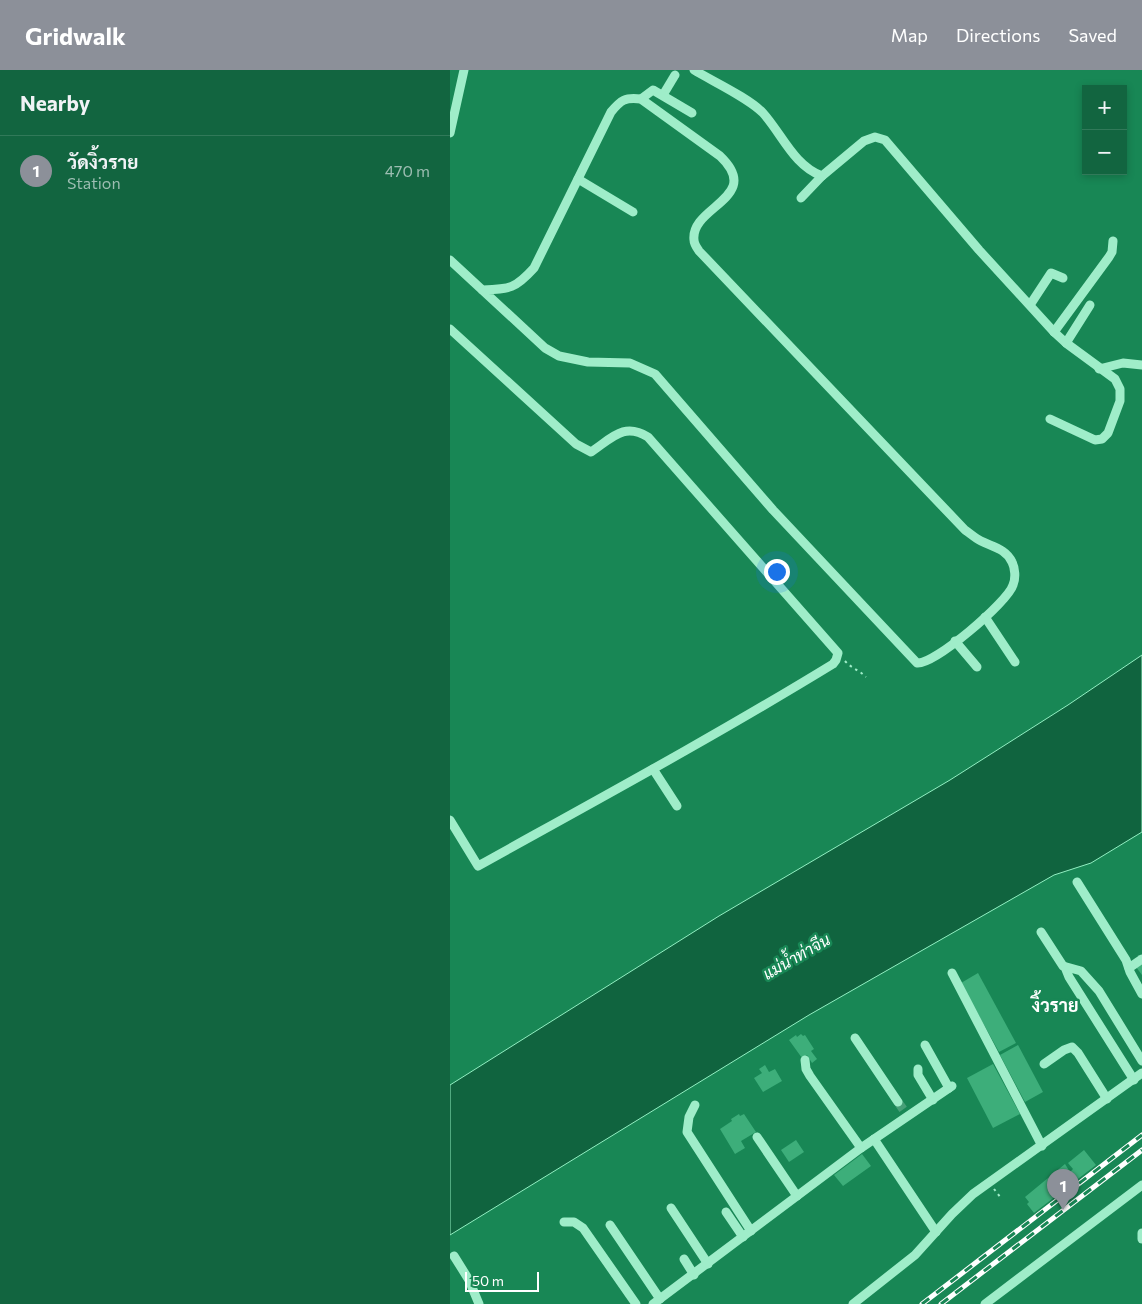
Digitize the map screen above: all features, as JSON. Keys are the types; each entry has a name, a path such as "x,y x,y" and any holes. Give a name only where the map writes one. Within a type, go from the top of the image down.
{"street":[{"path":"450,133 464,70"},
{"path":"694,70 752,104 762,112 803,166 822,176"},
{"path":"663,95 675,75"},
{"path":"641,99 653,90 692,114"},
{"path":"450,260 482,290 545,348 558,356 588,362 630,362 655,374 767,503 917,662 921,663 935,657 959,639 983,619 1013,585 1014,568 1008,556 1000,549 974,537 966,530 699,251 694,240 697,226 727,197 732,188 734,179 730,166 720,156 641,99 630,98 620,102 611,112 534,268 520,283 505,289 482,290"},
{"path":"801,198 822,176 864,141 875,137 885,140 979,250 1054,332 1115,380 1120,388 1120,402 1108,433 1102,439 1094,440 1050,420"},
{"path":"578,179 633,212"},
{"path":"1054,332 1109,257 1112,252 1113,241"},
{"path":"1030,305 1051,274 1063,278"},
{"path":"1066,343 1090,305"},
{"path":"450,329 576,444 591,452 624,430 639,432 648,437 838,653 833,664 653,769 478,866 450,820"},
{"path":"1099,369 1123,363 1142,365"},
{"path":"983,619 1015,662"},
{"path":"959,639 977,667"},
{"path":"653,769 677,806"},
{"path":"1077,882 1126,960 1142,994"},
{"path":"1040,932 1065,967 1069,977 1134,1080"},
{"path":"1129,968 1142,959"},
{"path":"1065,967 1077,969 1099,991 1142,1061"},
{"path":"952,973 1042,1146"},
{"path":"855,1038 898,1102"},
{"path":"610,1226 657,1302 906,1114 933,1100 951,1087 925,1045"},
{"path":"1044,1064 1064,1050 1072,1047 1078,1053 1107,1099"},
{"path":"805,1060 806,1069 816,1086 861,1148"},
{"path":"918,1069 918,1075 933,1100"},
{"path":"853,1304 909,1261 973,1194 1142,1074"},
{"path":"695,1105 689,1117 687,1132 752,1231"},
{"path":"757,1137 797,1196"},
{"path":"874,1139 936,1232"},
{"path":"985,1304 1142,1185"},
{"path":"671,1208 708,1264"},
{"path":"726,1212 743,1237"},
{"path":"564,1222 574,1222 583,1228 636,1304"},
{"path":"1142,1233 1142,1238"},
{"path":"454,1256 469,1280 479,1304"},
{"path":"684,1259 694,1275"}],"path":[{"path":"838,653 849,666 859,670 866,677"}],"water":[{"name":"แม่น้ำท่าจีน","path":"1142,655 1142,832 1091,863 1054,875 809,1015 450,1235 450,1085 719,916 950,780 1068,705"}],"building":[{"path":"1142,963 1142,975 1136,967"},
{"path":"978,973 1016,1043 999,1052 961,983"},
{"path":"801,1034 805,1035 814,1049 811,1051 817,1059 812,1063 807,1055 802,1058 789,1040"},
{"path":"1018,1045 1043,1092 1025,1102 1000,1055"},
{"path":"993,1064 1020,1114 993,1128 967,1078"},
{"path":"765,1065 769,1072 775,1069 782,1081 763,1092 754,1078 762,1073 759,1069"},
{"path":"739,1114 740,1116 744,1114 756,1132 741,1141 745,1148 735,1154 720,1129"},
{"path":"796,1140 804,1152 789,1162 781,1150"},
{"path":"1084,1150 1096,1165 1034,1213 1027,1204 1029,1202 1025,1197 1065,1164 1070,1172 1073,1169 1068,1163"},
{"path":"862,1154 871,1166 843,1186 834,1175"}],"tunnel":[{"path":"898,1102 905,1112"}],"railway":[{"path":"922,1304 1142,1135"},
{"path":"941,1304 1142,1150"}],"place":[{"name":"วัดงิ้วราย","path":"1063,1210"}],"district":[{"name":"งิ้วราย","path":"1055,1005"}]}
